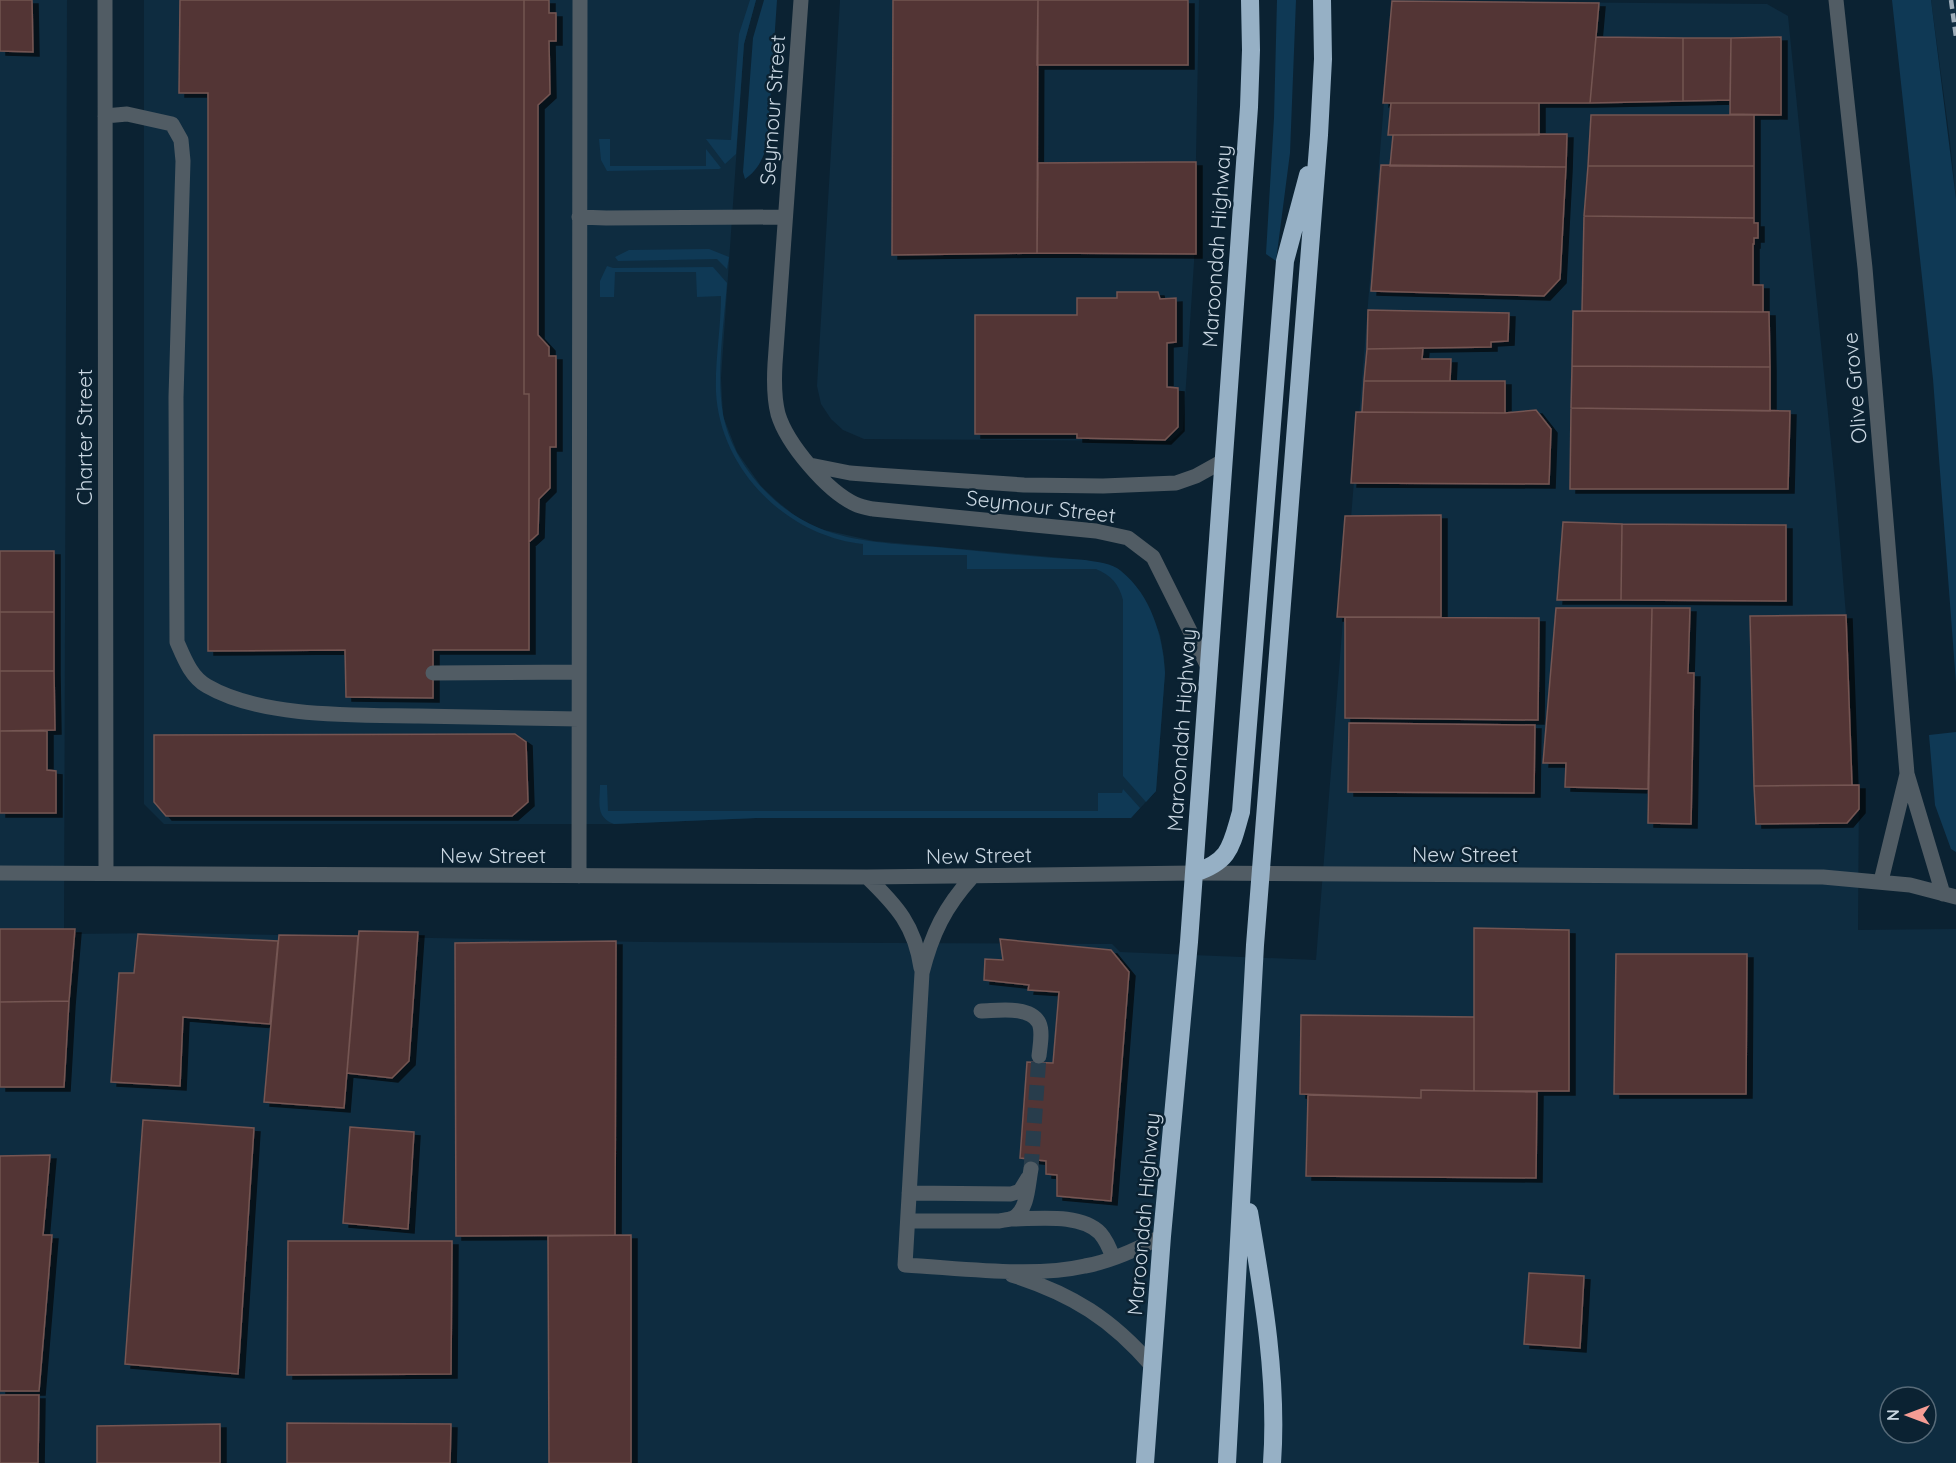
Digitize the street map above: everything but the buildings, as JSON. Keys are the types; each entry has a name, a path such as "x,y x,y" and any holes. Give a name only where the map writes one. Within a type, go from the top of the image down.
{"highway":[{"name":"Maroondah Highway","path":"1145,1463 1162,1236 1194,873 1249,107 1250,0"},
{"path":"1227,1463 1255,945 1319,135 1323,59 1322,0"},
{"path":"1194,873 1211,867 1230,849 1241,812 1285,261 1319,135"},
{"path":"1243,1181 1265,1304 1274,1431 1272,1463"}],"street":[{"name":"Charter Street","path":"105,0 106,873"},
{"path":"579,876 580,0"},
{"name":"Seymour Street","path":"801,0 774,390 778,414 787,437 810,465 855,504 873,509 1096,531 1128,538 1153,557 1208,667"},
{"name":"Olive Grove","path":"1836,0 1865,268 1907,774 1950,895"},
{"path":"105,116 127,114 172,124 181,140 183,160 176,398 177,642 188,668 206,686 234,698 271,707 320,713 579,718"},
{"path":"579,217 785,217"},
{"name":"Seymour Street","path":"810,465 850,473 876,475 1024,485 1103,486 1176,483 1196,476 1223,461"},
{"path":"434,673 579,672"},
{"name":"Olive Grove","path":"1881,881 1907,774"},
{"name":"New Street","path":"0,873 867,877 1261,873 1823,877 1910,885 1950,895"},
{"path":"867,877 890,899 914,936 922,972"},
{"path":"972,877 952,900 939,923 929,945 922,972 905,1265 1000,1270 1084,1267 1113,1258 1162,1236"},
{"path":"981,1011 1024,1012 1034,1017 1039,1024 1039,1056"},
{"path":"909,1193 1011,1194 1020,1191 1031,1169 1024,1203 1019,1214 1012,1219"},
{"path":"908,1221 1073,1220 1086,1224 1098,1232 1107,1243 1113,1258"},
{"path":"1000,1270 1063,1294 1093,1312 1120,1332 1153,1367"}],"shaded area":[{"path":"0,0 67,0 64,934 175,933 645,942 1112,944 1120,952 1316,960 1392,1 1767,4 1788,16 1846,615 1852,785 1859,785 1858,930 1956,929 1956,1463 0,1463"},
{"path":"144,0 756,0 744,44 721,378 723,416 737,452 761,486 778,502 798,518 820,529 874,541 1085,560 1120,570 1145,600 1160,635 1164,657 1165,673 1156,791 1131,818 757,818 614,824 164,824 144,804"},
{"path":"750,0 756,0 744,44 736,154 725,164 706,139 731,140 739,34"},
{"path":"764,0 777,0 767,146 759,164 745,179 743,172 753,38"},
{"path":"840,0 1199,0 1194,262 1183,430 1171,441 864,439 843,430 831,419 821,404 817,386"},
{"path":"1277,0 1296,0 1290,153 1276,261 1266,254 1274,118"},
{"path":"1892,0 1931,0 1956,199 1956,683 1933,379"},
{"path":"1931,0 1956,0 1956,199 1950,141"},
{"path":"599,139 610,139 610,166 706,166 706,149 721,168 607,171 601,160"},
{"path":"709,249 729,257 727,269 717,259 618,261 615,257 629,250"},
{"path":"607,266 613,268 713,267 727,283 720,383 723,414 728,432 745,467 758,483 771,497 802,520 833,533 877,542 1099,562 1117,568 1131,581 1148,604 1154,617 1162,645 1165,673 1156,791 1146,802 1123,776 1123,600 1114,581 1096,569 967,569 967,555 863,555 863,544 835,538 809,528 784,513 762,494 744,472 730,448 720,421 716,380 721,296 697,297 696,272 615,272 614,297 600,297 600,281"},
{"path":"1956,732 1956,852 1951,849 1935,805 1929,735"},
{"path":"600,785 607,785 608,811 1098,811 1098,793 1122,793 1123,789 1140,808 1131,818 757,818 614,824 601,813"}],"tunnel":[{"path":"1031,1169 1039,1056"}],"railway":[{"path":"1951,0 1956,37"}]}
